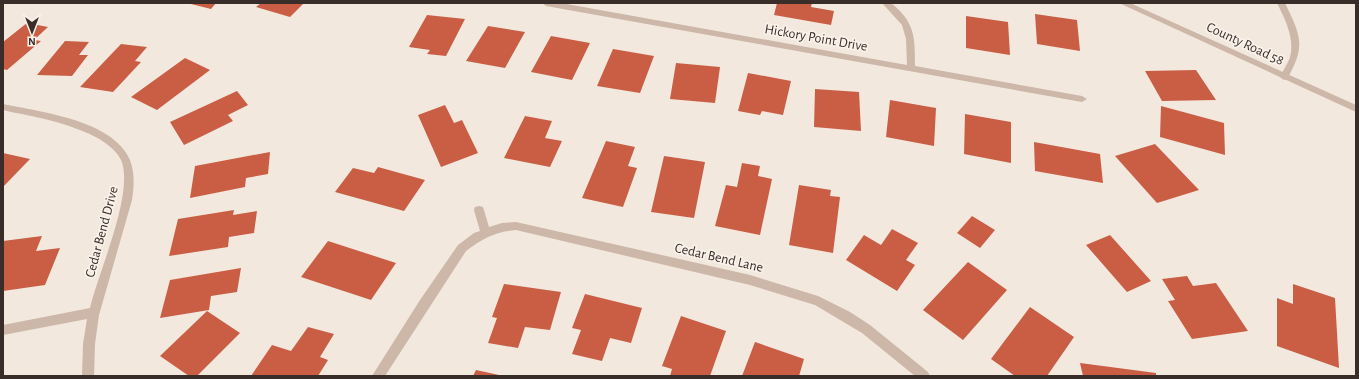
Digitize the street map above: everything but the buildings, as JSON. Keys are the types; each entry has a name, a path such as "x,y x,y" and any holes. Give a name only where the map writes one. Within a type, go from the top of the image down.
{"street":[{"name":"Hickory Point Drive","path":"546,3 591,7 910,69 1082,99"},
{"path":"886,3 903,18 908,26 911,35 910,69"},
{"name":"County Road 58","path":"1122,3 1356,109"},
{"path":"1281,3 1292,25 1295,47 1294,57 1284,76"},
{"name":"Cedar Bend Drive","path":"3,107 69,123 92,131 105,138 120,151 127,164 129,183 127,203 94,312 88,343 88,376"},
{"path":"479,210 486,233"},
{"name":"Cedar Bend Lane","path":"378,376 462,248 478,236 502,228 516,226 750,280 818,301 866,329 924,376"},
{"path":"3,330 94,312"}]}
